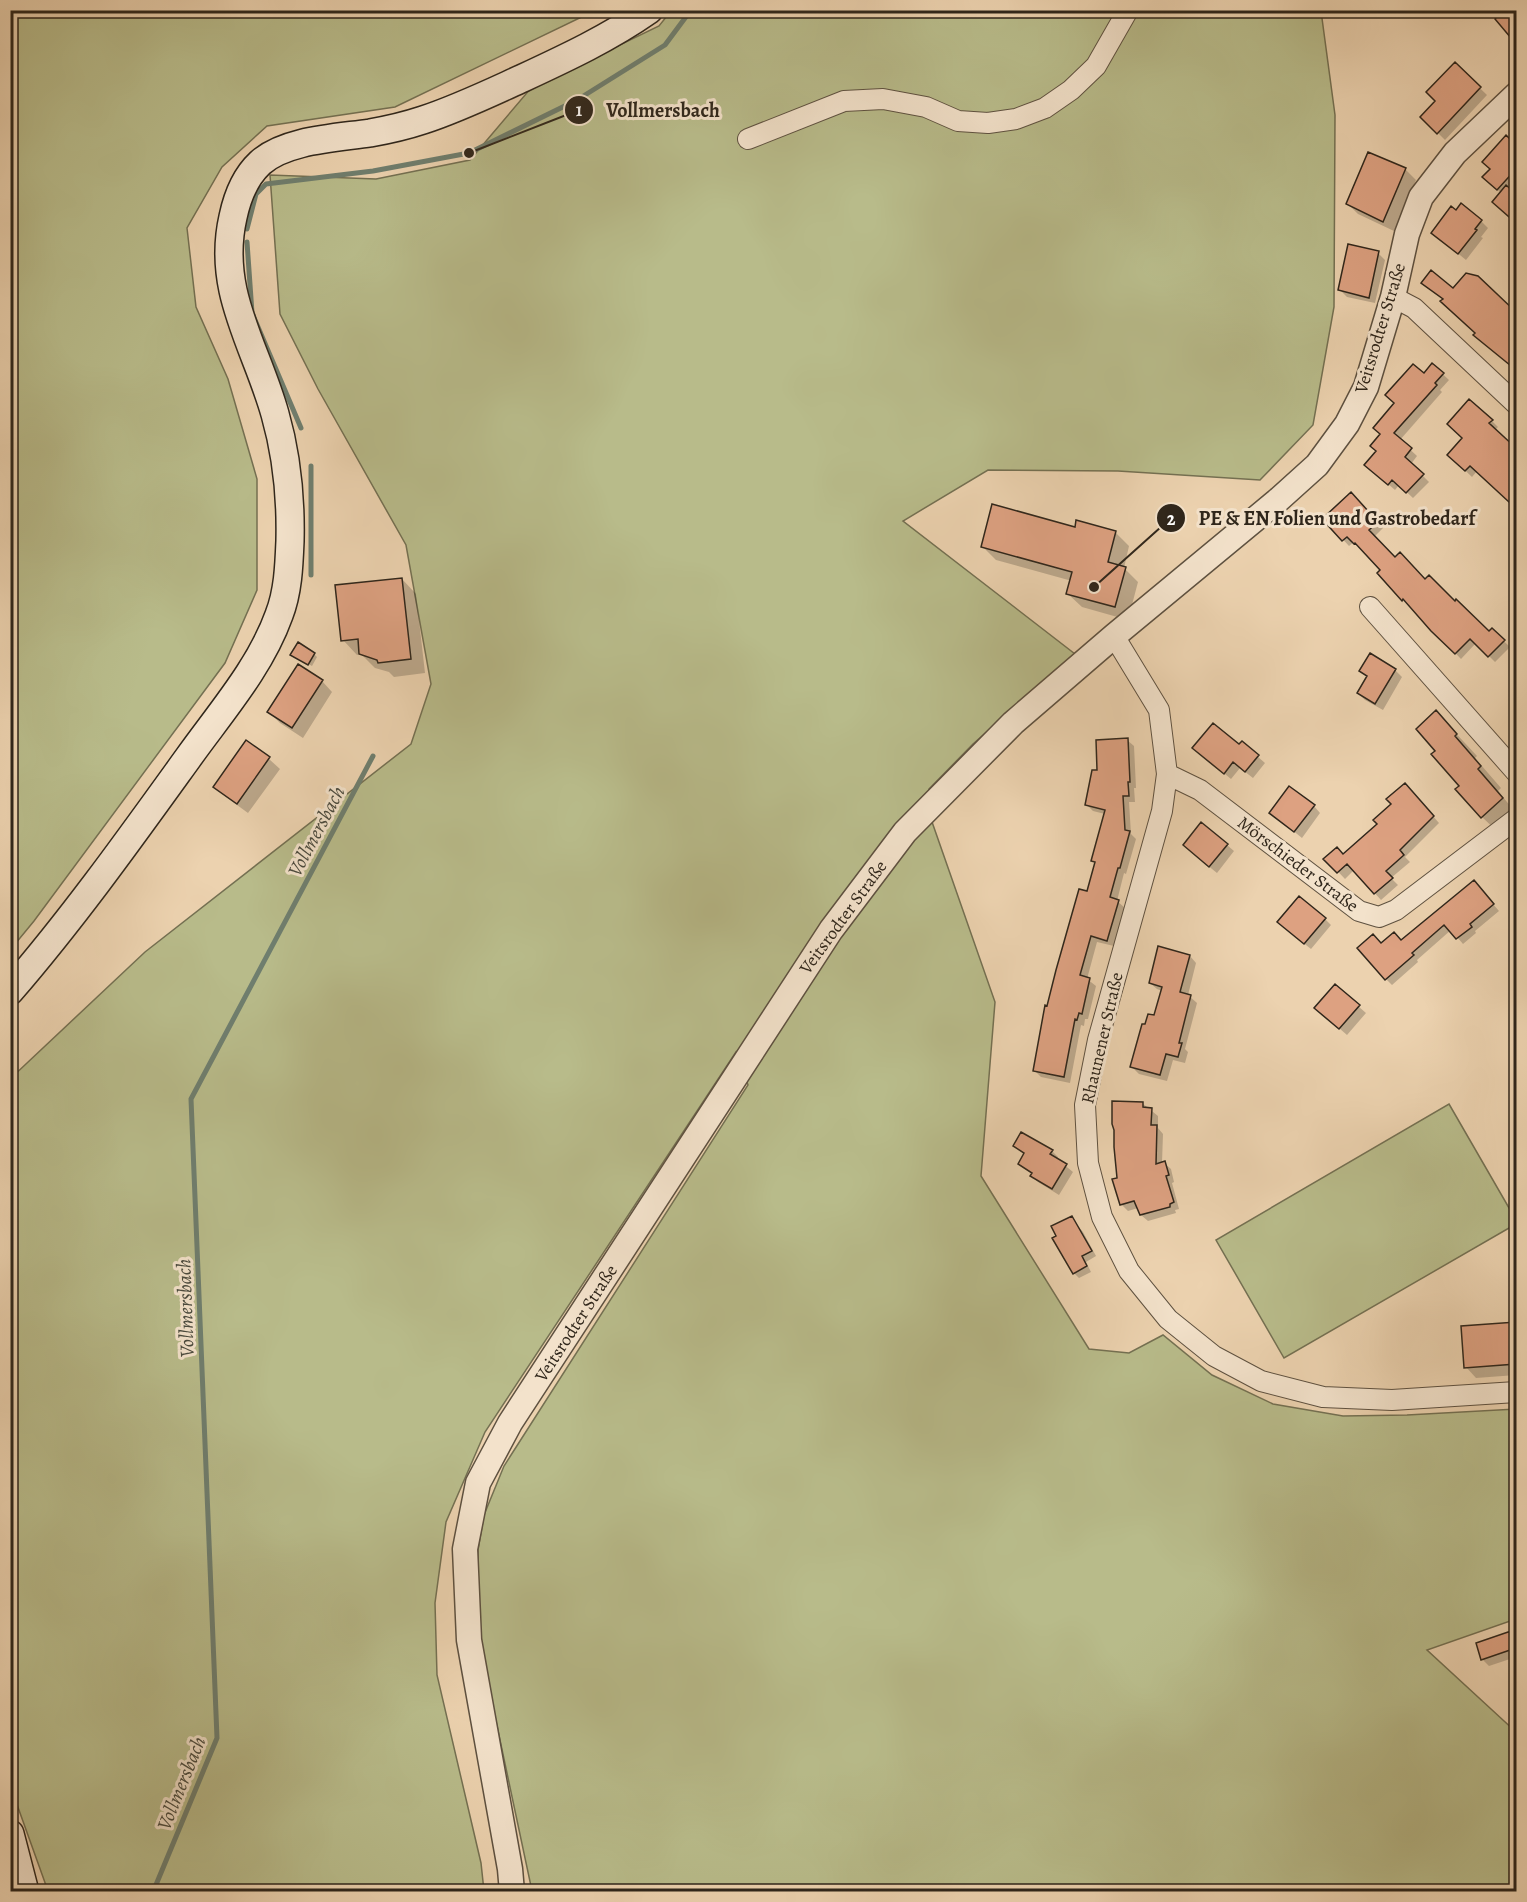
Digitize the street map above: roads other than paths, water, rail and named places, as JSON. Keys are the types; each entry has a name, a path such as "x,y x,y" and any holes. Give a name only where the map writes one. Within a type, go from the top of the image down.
{"main road":[{"path":"10,991 38,959 106,871 248,675 269,639 281,612 287,582 290,542 288,474 275,413 234,301 228,268 229,238 236,204 250,174 271,154 287,148 396,128 445,113 565,59 606,38 649,10"},
{"path":"10,1834 25,1892"}],"street":[{"path":"748,139 844,101 883,99 926,107 958,121 988,123 1016,119 1045,108 1071,90 1096,66 1128,10"},
{"name":"Veitsrodter Straße","path":"512,1892 510,1869 470,1640 465,1549 478,1483 510,1423 837,921 905,832 1013,723 1317,465 1347,424 1366,387 1393,297 1407,234 1421,197 1455,153 1516,95"},
{"path":"1393,297 1414,308 1516,404"},
{"path":"1370,607 1516,772"},
{"name":"Rhaunener Straße","path":"1114,636 1160,710 1167,774 1162,811 1098,1040 1085,1105 1088,1163 1102,1217 1129,1271 1168,1319 1214,1356 1261,1381 1323,1397 1392,1400 1516,1392"},
{"name":"Mörschieder Straße","path":"1167,774 1200,790 1359,911 1379,917 1396,910 1516,819"}],"waterway":[{"name":"Vollmersbach","path":"247,229 256,194 266,184 373,171 469,153 577,100 665,45 691,10"},
{"name":"Vollmersbach","path":"247,242 252,313 301,428"},
{"name":"Vollmersbach","path":"311,466 311,575"},
{"name":"Vollmersbach","path":"153,1892 217,1738 191,1099 373,756"}],"place":[{"name":"Vollmersbach","path":"469,153"},
{"name":"PE & EN Folien und Gastrobedarf","path":"1094,587"}]}
